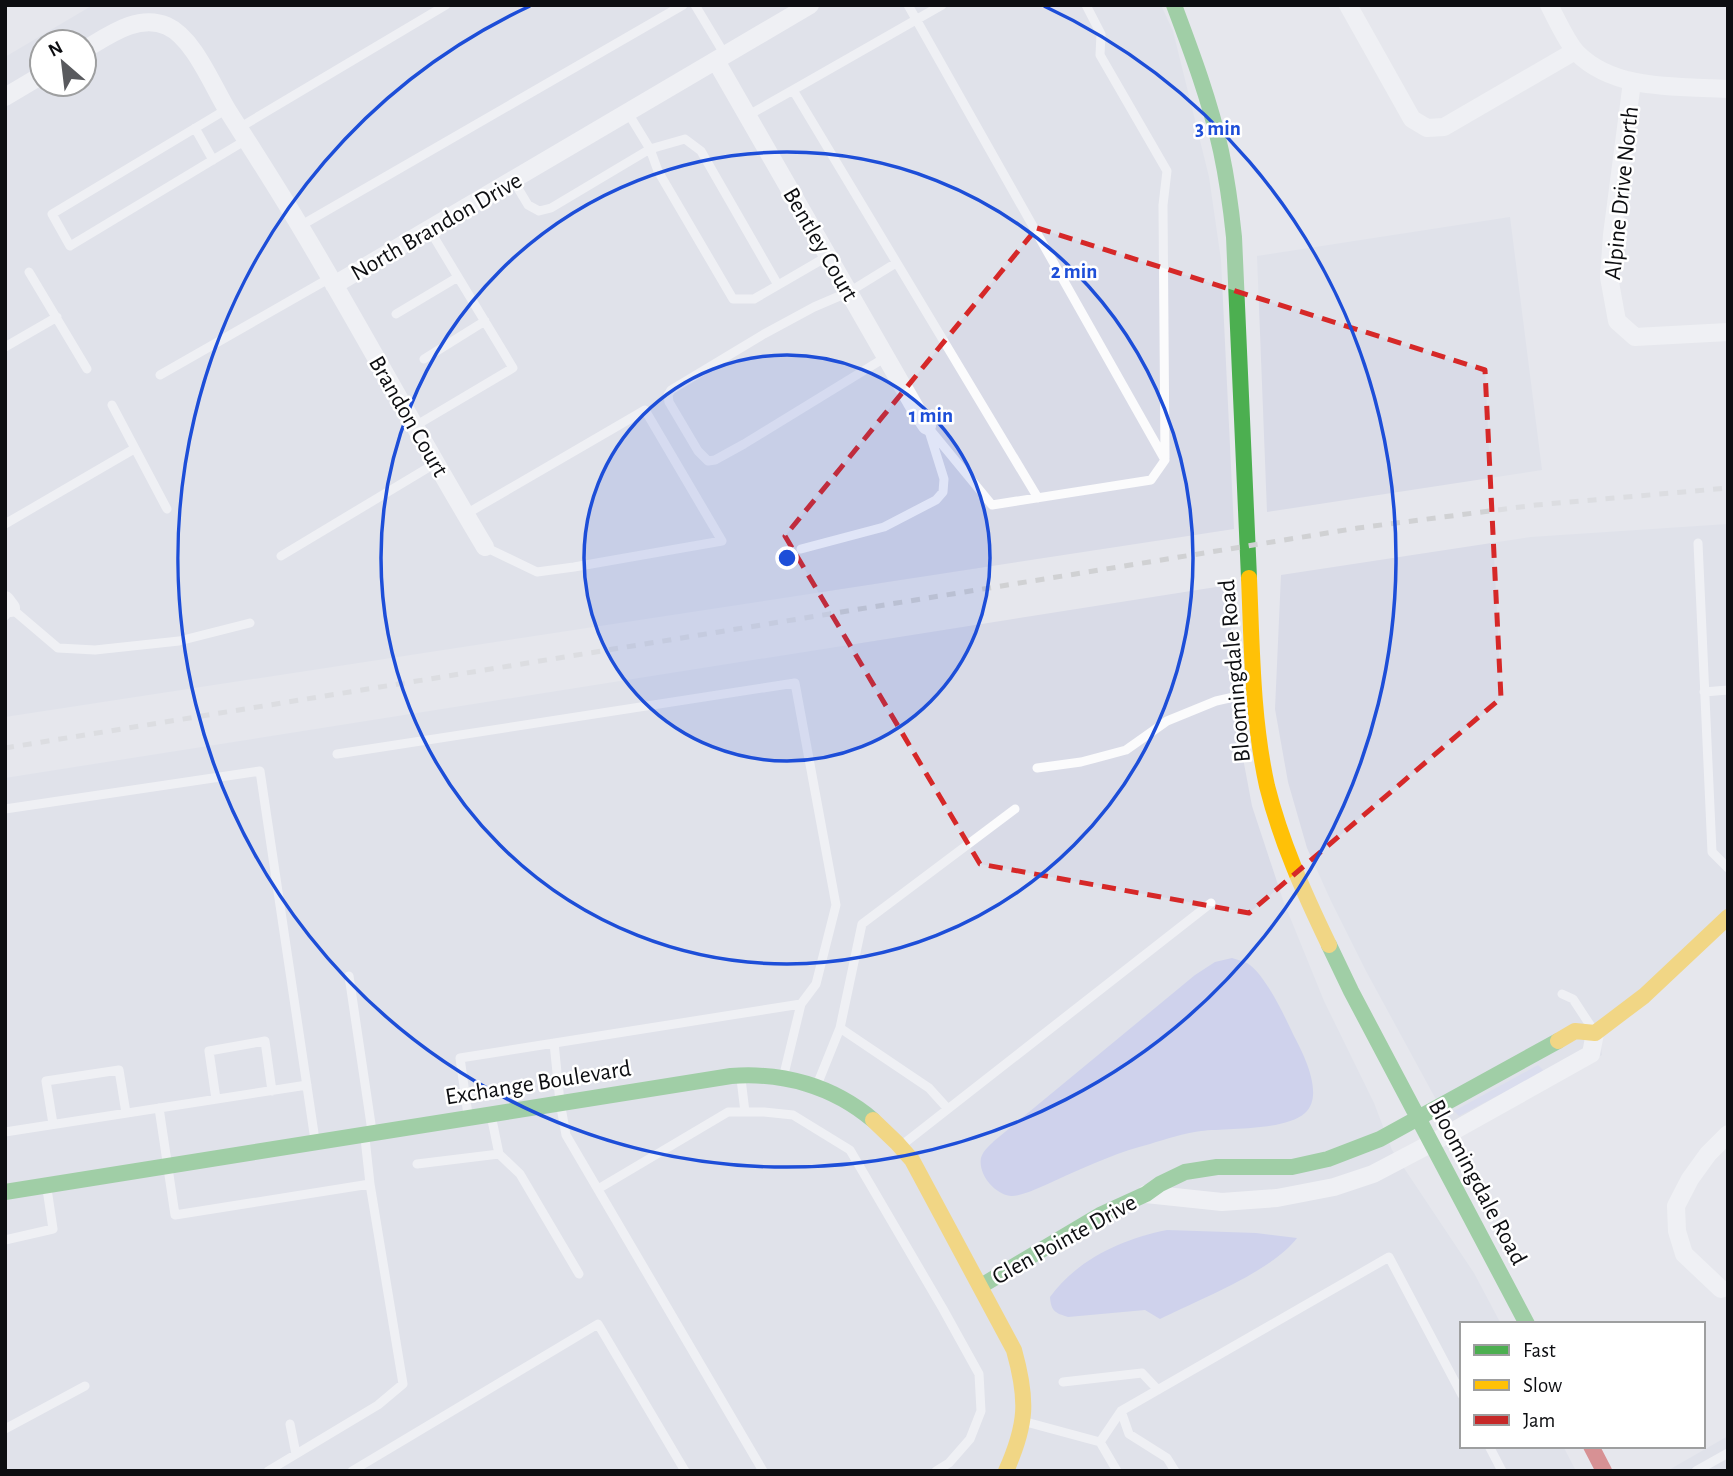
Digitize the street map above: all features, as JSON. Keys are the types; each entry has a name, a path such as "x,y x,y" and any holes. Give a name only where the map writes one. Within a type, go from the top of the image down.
{"street":[{"name":"Bloomingdale Road","path":"1174,5 1212,117 1231,208 1237,276 1254,693 1267,784 1285,848 1311,910 1526,1322"},
{"path":"1348,5 1412,119 1427,128 1444,127 1575,51"},
{"path":"1549,5 1575,51 1600,71 1632,82 1728,89"},
{"name":"North Brandon Drive","path":"98,42 124,27 160,23 170,27 190,44 332,282 429,229 806,6"},
{"name":"Bentley Court","path":"720,58 747,116 927,426"},
{"name":"Alpine Drive North","path":"1632,82 1609,277 1617,321 1635,337 1728,331"},
{"path":"5,97 28,83"},
{"name":"Brandon Court","path":"332,282 485,547"},
{"path":"1595,1033 1644,996 1728,917"},
{"name":"Glen Pointe Drive","path":"981,1286 1100,1215 1185,1172 1217,1167 1292,1167 1328,1159 1370,1143 1575,1031 1595,1033 1591,1054 1373,1174 1334,1187 1277,1198 1222,1202 1146,1194"},
{"path":"1544,1048 1557,1074"},
{"name":"Exchange Boulevard","path":"5,1192 711,1077 766,1075 811,1084 859,1108 889,1132 912,1160 1014,1350 1023,1381 1025,1410 1016,1451 1006,1471"},
{"path":"1721,1289 1684,1254 1677,1231 1676,1206 1689,1179 1728,1134"},
{"path":"1592,1448 1604,1471"}],"lane":[{"path":"227,109 52,214 70,246 213,160 243,134 446,5"},
{"path":"300,226 683,5"},
{"path":"695,5 720,58"},
{"path":"908,5 1165,460"},
{"path":"747,116 942,5"},
{"path":"927,426 992,505 1151,480 1165,460 1163,205 1167,171 1100,55 1101,34 1086,5"},
{"path":"793,90 1038,498"},
{"path":"628,113 733,299 754,299 828,256"},
{"path":"195,128 213,160"},
{"path":"513,180 528,205 539,211 551,208 650,149 685,139 701,151 778,285"},
{"path":"415,426 513,368 429,229"},
{"path":"886,357 715,460 708,461 704,458 669,402 668,395 671,390 764,334 849,292 897,263"},
{"path":"29,272 86,369"},
{"path":"396,314 458,277"},
{"path":"160,375 332,282"},
{"path":"5,347 57,317"},
{"path":"424,359 485,321"},
{"path":"112,405 167,509"},
{"path":"466,514 645,410 722,541 537,572 485,547"},
{"path":"801,549 884,527 936,500 943,492 944,479 927,426"},
{"path":"5,524 134,449"},
{"path":"281,556 436,463"},
{"path":"1698,542 1712,852 1728,868"},
{"path":"7,608 58,648 95,650 179,641 250,622"},
{"path":"337,754 795,682 836,905 816,984 802,1004 783,1079"},
{"path":"1704,692 1728,690"},
{"path":"1037,768 1081,762 1126,750 1167,721 1216,701 1254,693"},
{"path":"5,809 260,771 315,1142"},
{"path":"817,1086 840,1028 862,924 1015,809"},
{"path":"901,1146 1212,903"},
{"path":"268,1471 378,1405 403,1384 370,1184 369,1133 349,976"},
{"path":"1562,994 1573,999 1595,1033"},
{"path":"468,1117 460,1058 802,1004"},
{"path":"840,1028 929,1088 948,1109"},
{"path":"216,1099 209,1051 265,1041 272,1091"},
{"path":"554,1043 566,1135 763,1471"},
{"path":"53,1124 46,1081 119,1070 126,1113"},
{"path":"741,1075 745,1112"},
{"path":"5,1132 307,1085"},
{"path":"159,1108 175,1215 370,1184"},
{"path":"598,1189 729,1112 793,1115 850,1150 979,1374 981,1411 971,1439 942,1469"},
{"path":"491,1113 499,1154 520,1174 579,1274"},
{"path":"417,1164 499,1154"},
{"path":"5,1240 53,1229 47,1185"},
{"path":"1100,1442 1121,1411 1389,1257 1460,1391"},
{"path":"352,1471 598,1324 685,1471"},
{"path":"1063,1382 1142,1373 1158,1390"},
{"path":"5,1429 85,1386"},
{"path":"1121,1411 1129,1434 1167,1458 1175,1471"},
{"path":"1024,1422 1100,1442 1117,1471"},
{"path":"290,1424 296,1454"},
{"path":"1490,1448 1502,1471"},
{"path":"1696,1471 1728,1453"}],"highlighted area":[{"path":"1037,228 1485,370 1501,698 1249,913 980,864 785,536"}],"shaded area":[{"path":"93,5 1161,5 1173,31 1209,177 1221,260 1234,529 5,717 5,57 28,43 28,98 98,98 98,28 54,28"},
{"path":"1510,217 1542,470 1267,512 1257,256"},
{"path":"1728,524 1728,913 1599,1030 1602,1055 1457,1138 1366,971 1307,848 1288,782 1275,709 1281,575 1531,537"},
{"path":"1229,585 1236,721 1252,806 1283,900 1324,1001 1374,1103 1392,1150 1474,1273 1500,1322 1460,1322 1460,1448 1564,1448 1576,1471 5,1471 5,778"},
{"path":"1232,958 1247,963 1261,976 1302,1052 1313,1085 1311,1105 1305,1113 1296,1119 1270,1126 1201,1131 1175,1136 1117,1154 1016,1196 999,1191 988,1182 982,1170 981,1158 994,1141 1195,975 1215,962"},
{"path":"1538,1065 1543,1070 1541,1073 1459,1116 1454,1111"},
{"path":"1167,1230 1256,1233 1297,1238 1253,1273 1160,1319 1145,1310 1068,1317 1057,1313 1051,1305 1050,1297 1087,1261 1118,1245"},
{"path":"1728,1436 1728,1471 1667,1471"}],"railway":[{"path":"5,748 1358,528 1536,505 1728,488"}],"traffic: fast":[{"path":"1174,5 1212,114 1230,204 1234,237 1249,578"},
{"path":"1329,945 1526,1322"},
{"path":"981,1286 1100,1215 1185,1172 1217,1167 1292,1167 1328,1159 1380,1139 1558,1041"},
{"path":"5,1192 731,1076 770,1076 806,1084 841,1098 873,1120"}],"traffic: slow":[{"path":"1249,578 1256,708 1267,786 1294,867 1329,945"},
{"path":"1558,1041 1575,1031 1595,1033 1644,996 1728,917"},
{"path":"873,1120 912,1160 1014,1350 1022,1383 1023,1412 1018,1439 1006,1471"}],"traffic: jam":[{"path":"1592,1448 1604,1471"}]}
